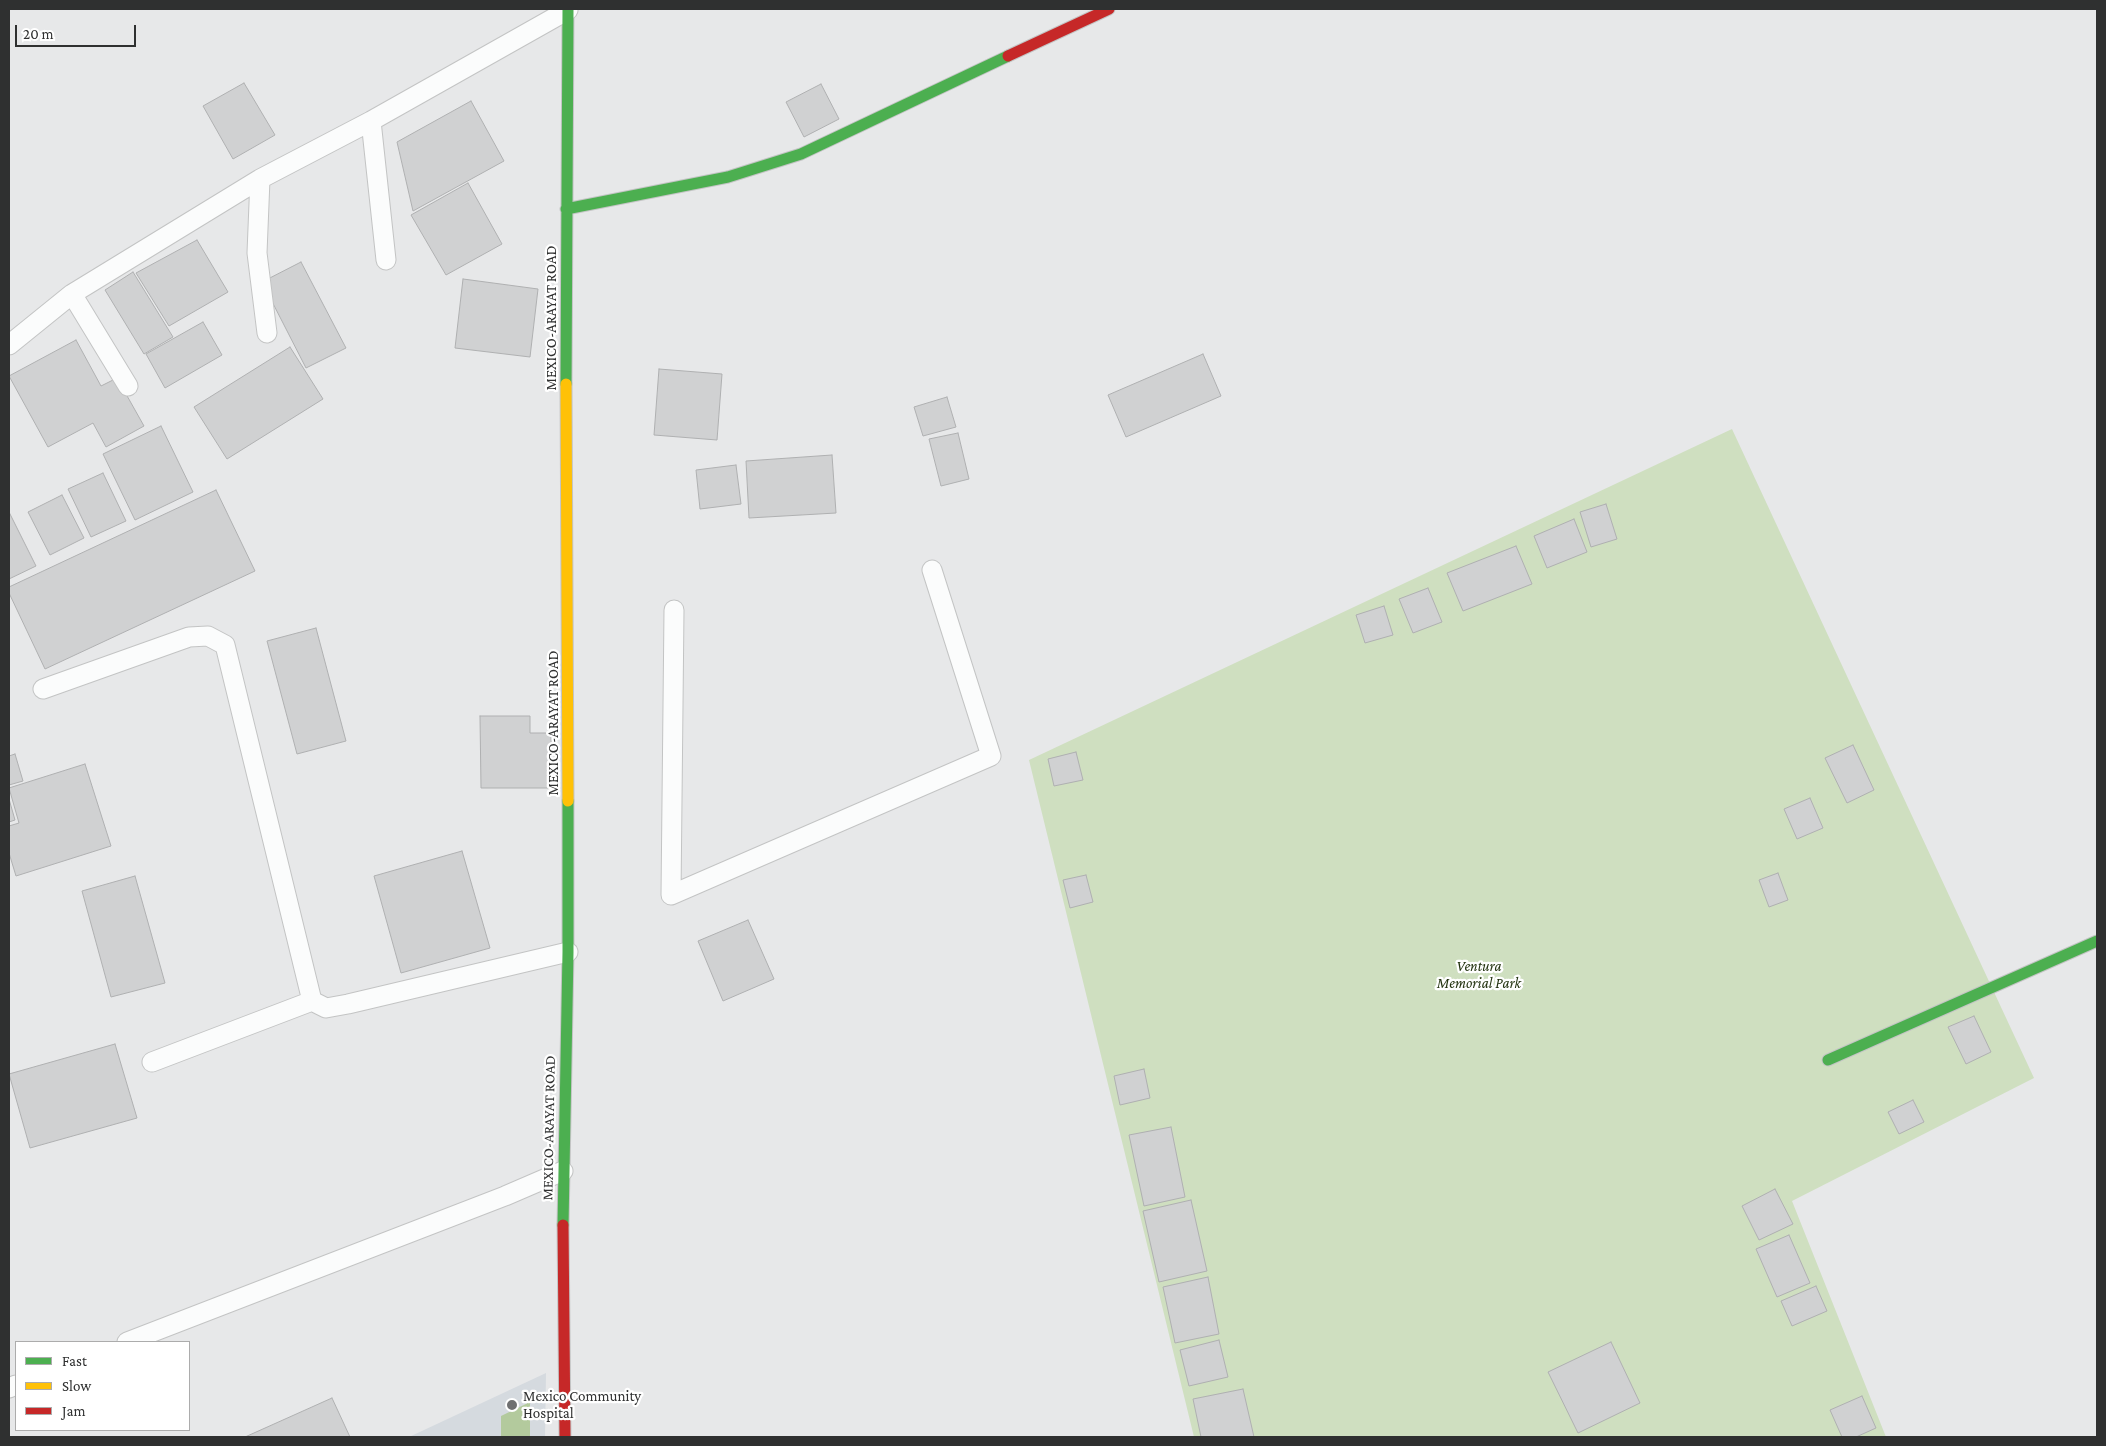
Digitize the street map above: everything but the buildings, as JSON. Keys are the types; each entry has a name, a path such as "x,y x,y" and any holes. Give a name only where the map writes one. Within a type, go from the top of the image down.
{"main road":[{"name":"MEXICO-ARAYAT ROAD","path":"565,1437 562,1171 568,952 566,209 568,9"},
{"path":"566,209 728,177 801,154 1109,9"},
{"path":"1828,1060 2097,941"}],"lane":[{"path":"9,345 72,294 260,179 371,121 568,9"},
{"path":"371,121 386,260"},
{"path":"260,179 257,253 267,333"},
{"path":"72,294 128,386"},
{"path":"674,610 671,895 991,756 932,570"},
{"path":"43,689 189,637 208,636 224,645 312,1001"},
{"path":"152,1062 312,1001 326,1008 348,1004 568,952"},
{"path":"130,1341 496,1200 562,1171"}],"shaded area":[{"name":"Mexico Community Hospital","path":"546,1373 545,1437 409,1437"}],"green space":[{"name":"Ventura Memorial Park","path":"1732,429 2034,1078 1792,1201 1886,1437 1194,1437 1029,760"},
{"path":"530,1402 530,1437 501,1437 501,1416"}],"traffic: fast":[{"path":"566,384 568,9"},
{"path":"566,209 728,177 801,154 1008,56"},
{"path":"563,1225 568,952 568,801"},
{"path":"1828,1060 2097,941"}],"traffic: slow":[{"path":"566,384 568,801"}],"traffic: jam":[{"path":"1008,56 1109,9"},
{"path":"563,1225 565,1437"}],"place":[{"name":"Mexico Community Hospital","path":"512,1405"}]}
